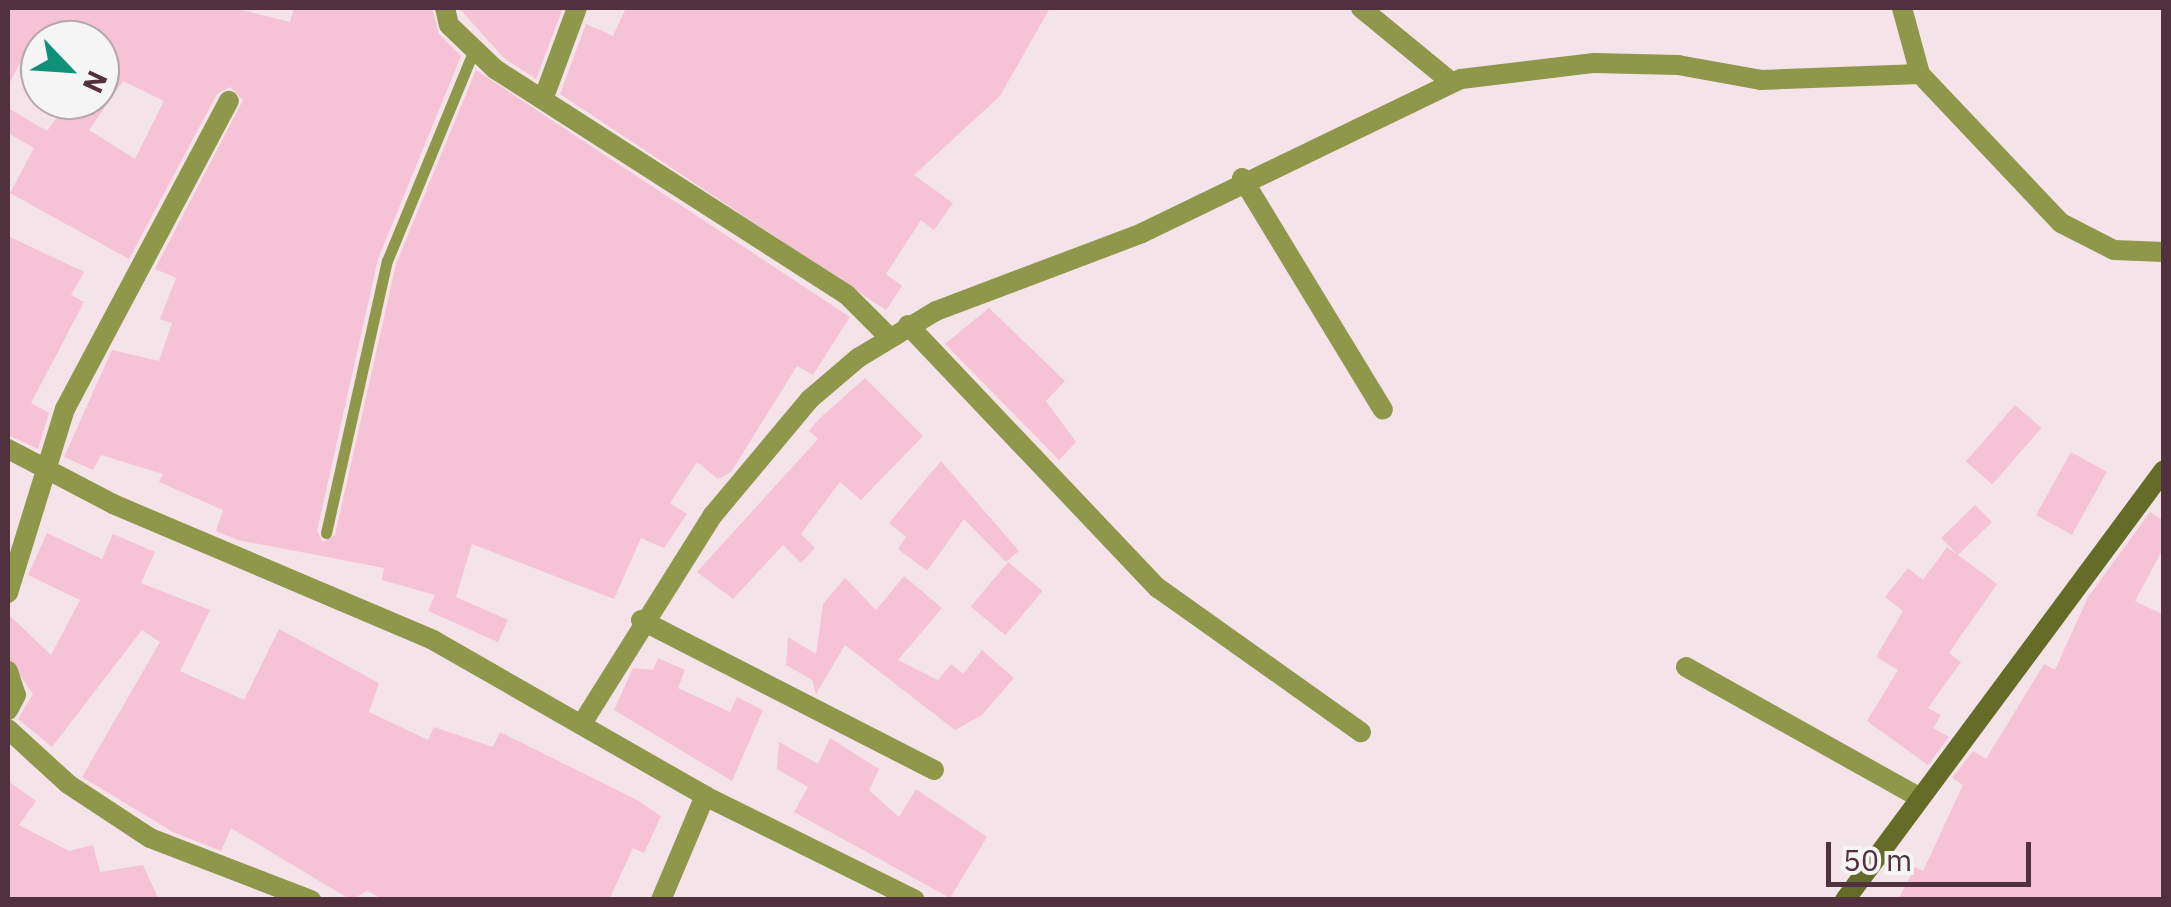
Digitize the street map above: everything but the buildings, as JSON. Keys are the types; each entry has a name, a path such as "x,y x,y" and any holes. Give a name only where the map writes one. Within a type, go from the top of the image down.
{"main road":[{"path":"1845,900 2164,470"}],"street":[{"path":"444,8 474,50 544,97 606,146 846,294 899,332 1158,588 1361,732"},
{"path":"544,97 576,8"},
{"path":"1362,8 1451,82"},
{"path":"1902,8 1920,74 2061,223 2114,250 2164,252"},
{"path":"583,722 641,620 756,459 810,400 899,332 1142,233 1242,178 1451,82 1594,63 1761,80 1920,74"},
{"path":"8,593 40,466 228,101"},
{"path":"1242,178 1383,410"},
{"path":"8,449 377,613 583,722 705,796 916,900"},
{"path":"641,620 934,770"},
{"path":"1686,667 1919,796"},
{"path":"8,671 16,695 8,710"},
{"path":"8,729 150,838 310,900"},
{"path":"661,900 705,796"}],"lane":[{"path":"326,533 386,261 474,50"}]}
